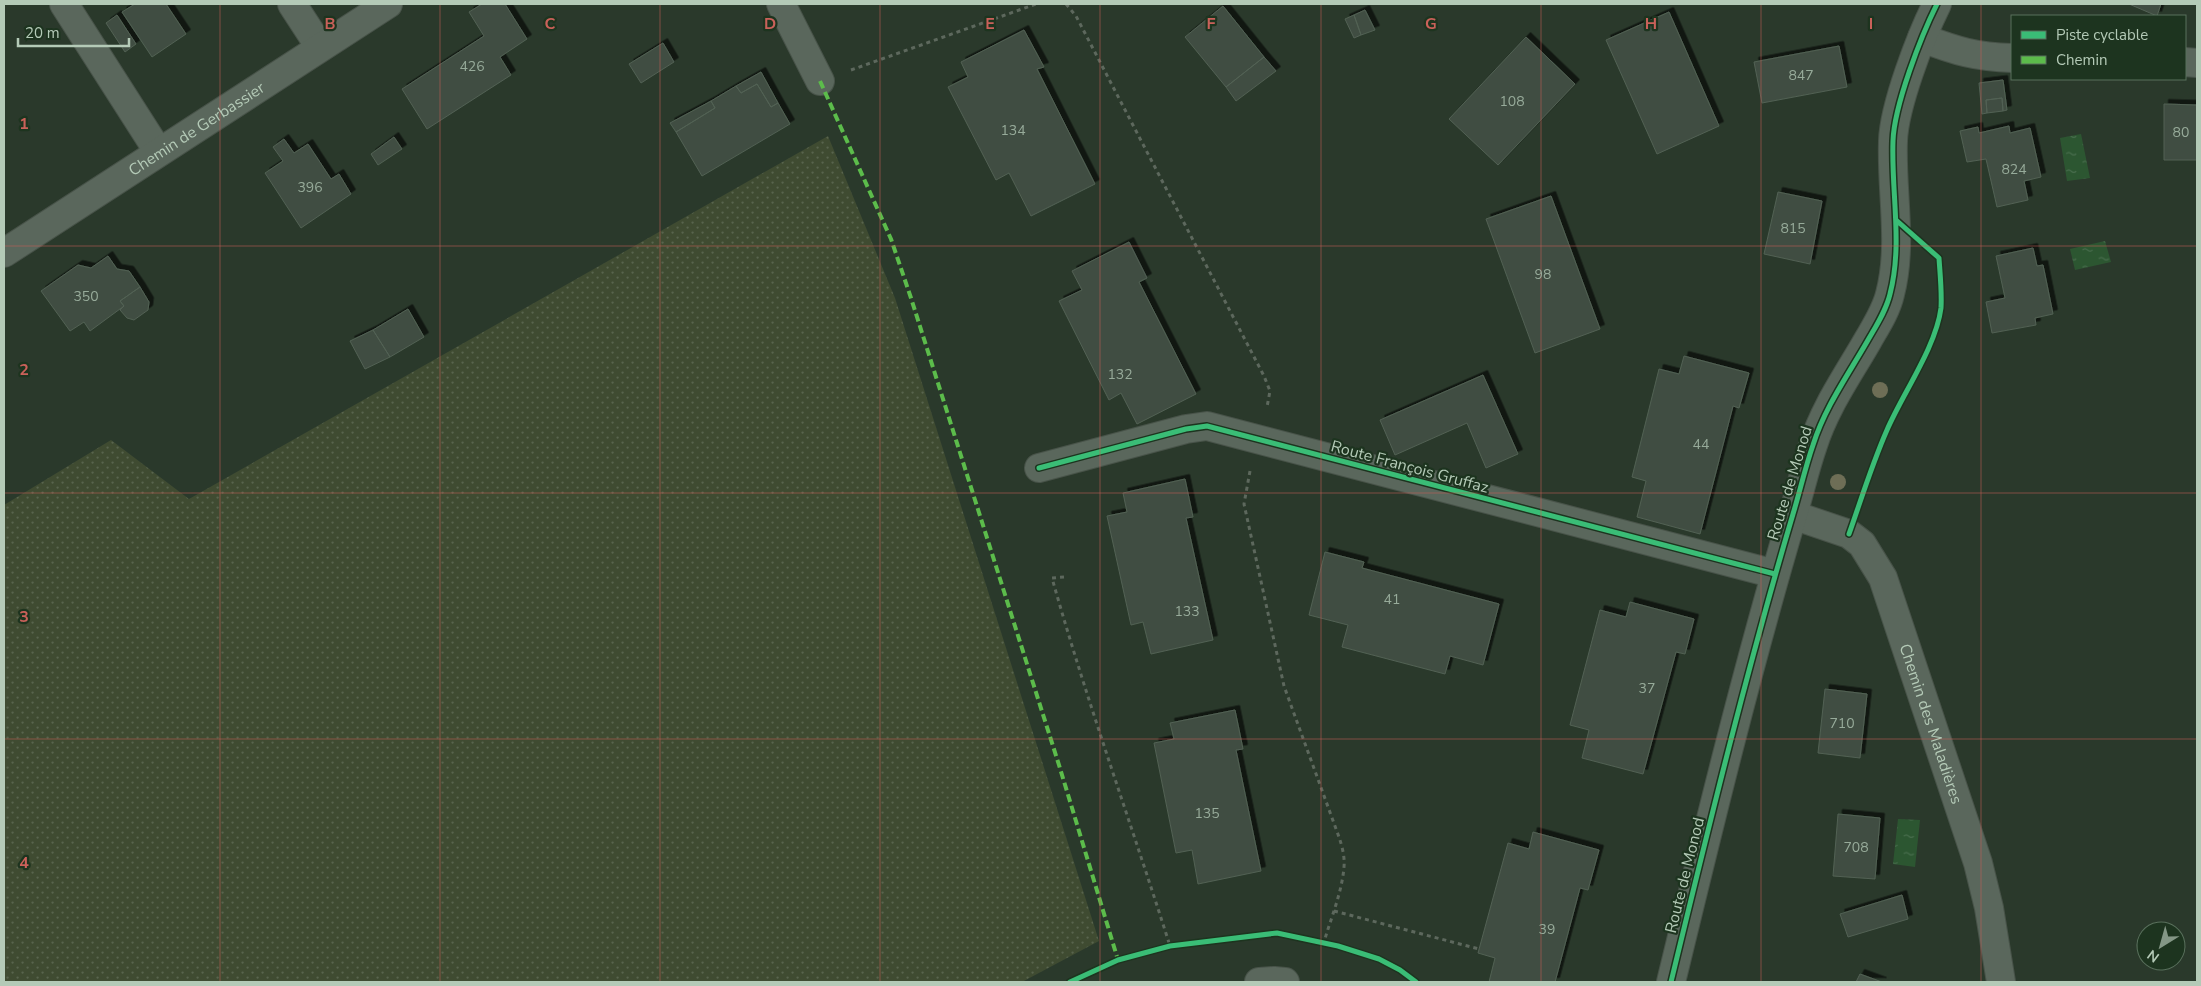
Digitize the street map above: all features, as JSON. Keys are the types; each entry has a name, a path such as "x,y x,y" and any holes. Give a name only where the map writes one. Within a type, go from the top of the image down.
{"street":[{"path":"64,4 158,151"},
{"path":"292,4 320,47"},
{"name":"Chemin de Gerbassier","path":"4,253 158,151 388,4"},
{"path":"781,4 820,82"},
{"name":"Route de Monod","path":"1671,982 1720,779 1775,574 1822,420 1881,317 1889,298 1895,273 1896,234 1893,137 1900,103 1922,38 1937,4"},
{"path":"1922,38 1958,52 1984,57 2011,58"},
{"name":"Route François Gruffaz","path":"1039,468 1186,429 1207,426 1775,574"},
{"name":"Chemin des Maladières","path":"1793,514 1849,534 1862,544 1884,578 1978,864 1989,908 2001,982"},
{"path":"1259,982 1284,982"}],"path":[{"path":"820,82 1036,4"},
{"path":"1064,577 1052,578 1111,771 1140,851 1170,946"},
{"path":"1334,911 1479,949"}],"shaded area":[{"path":"828,136 895,298 1099,941 1022,982 4,982 4,505 111,440 189,499"}],"water":[{"path":"2081,134 2090,178 2067,181 2060,138"},
{"path":"2105,241 2111,262 2075,270 2070,249"},
{"path":"1898,819 1920,820 1915,867 1893,864"}],"building":[{"path":"135,4 166,4 186,34 152,57 122,12"},
{"path":"482,4 505,4 527,39 500,57 511,75 427,129 402,89 484,36 469,12"},
{"path":"2129,4 2161,4 2157,15"},
{"path":"1223,6 1264,57 1226,87 1185,37"},
{"path":"1365,10 1375,30 1361,35 1354,15"},
{"path":"1669,12 1719,126 1657,154 1606,40"},
{"path":"117,15 136,44 125,52 106,23"},
{"path":"1354,15 1361,35 1354,38 1345,19"},
{"path":"1024,30 1044,67 1037,69 1095,184 1031,216 1009,173 996,180 948,87 968,77 961,62"},
{"path":"1526,37 1575,84 1498,165 1449,119"},
{"path":"663,43 674,62 641,83 629,64"},
{"path":"1839,46 1847,87 1762,103 1754,62"},
{"path":"1264,57 1276,71 1236,101 1226,87"},
{"path":"761,72 778,103 771,107 757,84 741,93 736,86"},
{"path":"2003,80 2007,110 2003,111 2002,98 1986,100 1987,113 1982,114 1979,83"},
{"path":"757,84 771,107 778,103 790,124 702,176 676,132 715,108 711,101 736,86 741,93"},
{"path":"2002,98 2003,111 1987,113 1986,100"},
{"path":"711,101 715,108 676,132 670,123"},
{"path":"2164,104 2197,105 2197,160 2164,160"},
{"path":"2009,126 2010,133 2030,128 2041,177 2024,181 2028,200 1997,207 1986,159 1967,162 1960,131 1978,127 1979,133"},
{"path":"394,137 402,149 378,165 371,154"},
{"path":"284,139 294,153 308,144 331,179 339,174 351,194 301,228 265,173 283,161 273,147"},
{"path":"1778,192 1822,201 1810,264 1764,254"},
{"path":"1551,196 1600,329 1535,353 1486,219"},
{"path":"1129,242 1147,278 1139,282 1196,394 1137,424 1121,393 1109,400 1059,301 1082,290 1072,271"},
{"path":"2033,248 2037,266 2043,265 2053,314 2035,318 2036,325 1992,333 1986,302 2005,298 1996,256"},
{"path":"108,256 117,269 129,271 140,287 120,301 124,306 90,331 84,322 70,331 41,291 78,265 91,268"},
{"path":"140,287 149,302 148,310 134,320 127,318 120,310 124,306 120,301"},
{"path":"408,309 424,337 390,357 373,330"},
{"path":"373,330 390,357 365,369 350,341"},
{"path":"1684,356 1749,373 1739,408 1733,406 1700,534 1637,517 1646,481 1632,477 1659,369 1679,374"},
{"path":"1483,375 1518,454 1486,468 1467,423 1395,455 1380,420"},
{"path":"1185,479 1193,517 1186,518 1213,640 1151,654 1143,622 1131,625 1107,516 1127,512 1123,493"},
{"path":"1325,552 1364,562 1362,568 1499,604 1483,665 1450,656 1445,674 1342,647 1348,625 1309,615"},
{"path":"1630,602 1694,619 1685,654 1676,652 1643,774 1582,758 1589,730 1570,725 1600,610 1626,617"},
{"path":"1825,689 1867,694 1860,758 1818,753"},
{"path":"1235,710 1243,749 1236,750 1261,871 1198,884 1192,850 1176,853 1154,743 1174,739 1170,723"},
{"path":"1838,814 1880,818 1875,879 1833,876"},
{"path":"1533,832 1599,850 1588,890 1580,888 1555,982 1489,982 1495,958 1478,953 1508,843 1529,849"},
{"path":"1902,895 1908,919 1848,937 1840,914"},
{"path":"1860,974 1882,982 1856,982"}],"marked path":[{"path":"820,81 891,239 1059,765 1118,960"}],"cycle path":[{"path":"1671,982 1744,689 1810,454 1830,404 1880,318 1890,294 1896,256 1893,160 1895,126 1909,71 1937,4"},
{"path":"1849,534 1882,443 1933,338 1941,308 1939,258 1896,220"},
{"path":"1039,468 1186,429 1207,426 1775,574"},
{"path":"1070,982 1118,960 1170,946 1277,933 1338,946 1379,959 1400,970 1416,982"}]}
